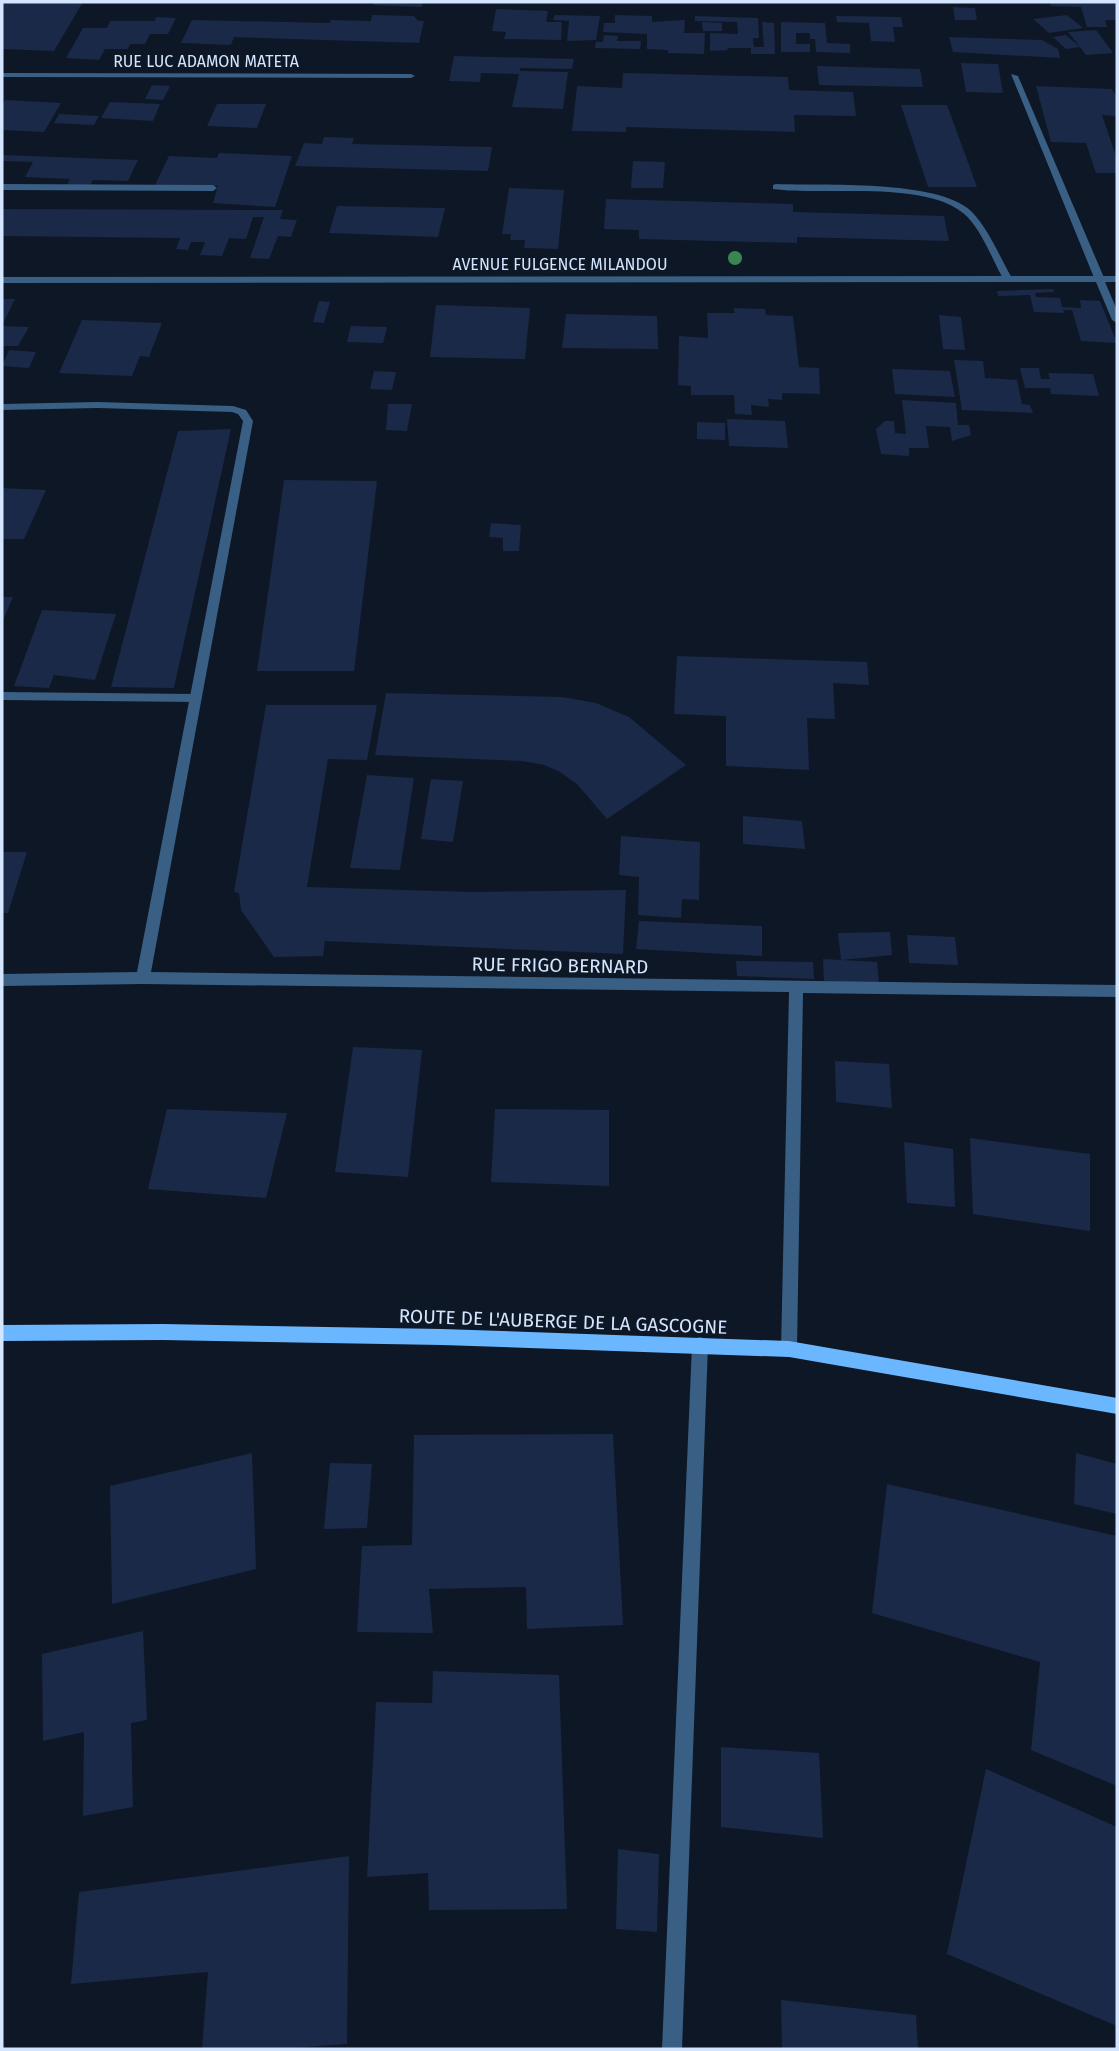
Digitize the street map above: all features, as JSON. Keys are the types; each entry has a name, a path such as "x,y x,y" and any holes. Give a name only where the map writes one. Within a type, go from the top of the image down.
{"street":[{"name":"RUE LUC ADAMON MATETA","path":"2,75 411,76"},
{"path":"1014,76 1117,320"},
{"path":"2,187 213,188"},
{"path":"776,187 922,193 948,200 967,212 1008,280"},
{"name":"AVENUE FULGENCE MILANDOU","path":"2,280 1117,279"},
{"path":"2,407 98,405 233,409 242,412 248,421 194,698 144,978"},
{"path":"2,696 194,698"},
{"name":"RUE FRIGO BERNARD","path":"2,980 144,978 1117,991"},
{"path":"789,1349 796,987"},
{"name":"ROUTE DE L'AUBERGE DE LA GASCOGNE","path":"2,1333 177,1332 789,1349 1117,1406"},
{"path":"672,2049 700,1345"}],"building":[{"path":"2,2 83,2 54,51 2,49"},
{"path":"374,2 423,2 422,7 373,5"},
{"path":"1050,2 1117,2 1117,20 1105,20 1107,27 1087,27 1081,7 1051,6"},
{"path":"953,7 975,8 977,20 955,20"},
{"path":"496,9 548,11 546,22 562,22 561,40 504,39 506,32 492,31"},
{"path":"372,15 414,16 418,21 424,21 419,43 234,37 231,45 181,43 192,20 330,23 331,20 371,21"},
{"path":"555,15 600,16 596,40 567,41 569,21 553,20"},
{"path":"615,15 652,16 652,22 685,20 684,33 705,33 704,54 668,53 668,50 647,49 647,34 603,32 604,23 615,23"},
{"path":"1067,15 1083,28 1049,33 1033,19"},
{"path":"695,16 758,18 759,38 753,38 754,47 764,47 762,22 774,23 775,54 751,54 751,48 710,51 710,33 738,34 737,22 695,21"},
{"path":"836,16 901,17 903,27 893,27 895,42 871,41 869,23 837,22"},
{"path":"156,17 176,18 168,34 150,34 145,44 130,44 128,49 105,49 99,60 66,58 83,28 107,28 110,21 155,21"},
{"path":"702,22 722,23 722,31 703,31"},
{"path":"781,22 825,23 827,43 850,44 850,53 816,52 815,39 810,39 810,33 796,33 796,44 810,44 810,52 781,52"},
{"path":"1096,30 1113,53 1086,55 1068,32"},
{"path":"604,35 618,36 617,41 641,41 640,49 595,48 596,42 603,42"},
{"path":"1066,35 1080,47 1066,49 1053,37"},
{"path":"949,37 1042,40 1058,49 1060,58 953,52"},
{"path":"454,56 574,59 572,69 520,68 520,71 568,72 563,109 512,107 519,74 481,73 480,82 449,81"},
{"path":"961,63 998,64 1003,93 966,92"},
{"path":"817,66 920,69 923,87 819,85"},
{"path":"623,73 788,77 789,90 853,92 856,116 794,115 795,132 626,127 626,132 572,131 577,86 622,88"},
{"path":"152,85 170,86 163,100 145,99"},
{"path":"1036,86 1112,89 1117,98 1117,116 1102,115 1117,159 1117,173 1096,173 1086,143 1051,142"},
{"path":"5,100 61,103 44,132 2,130 2,106"},
{"path":"110,102 160,104 153,121 101,118"},
{"path":"217,104 266,104 257,128 207,126"},
{"path":"901,105 947,105 977,187 928,187"},
{"path":"59,114 99,116 94,125 54,123"},
{"path":"324,137 354,138 352,144 492,147 488,171 295,166 304,143 322,144"},
{"path":"219,153 292,156 275,207 213,203 218,186 155,185 169,156 217,158"},
{"path":"2,155 138,160 128,181 93,180 90,185 67,185 70,179 25,177 33,162 2,161"},
{"path":"633,161 665,162 663,188 631,188"},
{"path":"509,188 564,190 558,249 524,248 525,240 510,240 511,234 502,234"},
{"path":"606,199 793,204 793,212 944,216 949,241 797,237 797,243 639,239 639,230 604,229"},
{"path":"337,206 445,208 438,237 329,233"},
{"path":"2,209 283,210 280,219 297,220 291,237 278,236 269,259 250,258 264,217 253,217 246,239 229,238 222,256 200,255 205,242 191,242 188,250 176,249 180,238 2,236"},
{"path":"1053,289 1054,292 1035,293 1036,297 1060,298 1062,307 1081,308 1080,300 1100,301 1117,343 1081,341 1072,310 1063,310 1065,313 1034,312 1030,295 998,296 997,291"},
{"path":"2,299 15,299 2,326"},
{"path":"319,301 330,302 324,323 313,322"},
{"path":"436,305 530,308 525,359 430,357"},
{"path":"733,308 765,309 766,315 793,316 799,367 819,368 820,394 782,393 782,400 768,399 769,407 751,405 752,415 735,414 734,395 691,395 691,386 678,385 679,336 708,338 707,313 735,313"},
{"path":"566,314 657,316 658,349 562,348"},
{"path":"939,315 961,317 965,350 943,349"},
{"path":"82,320 162,323 149,357 140,356 132,376 59,373"},
{"path":"2,326 29,327 18,346 2,346"},
{"path":"351,326 387,327 383,343 347,342"},
{"path":"9,350 36,352 29,368 2,366"},
{"path":"954,360 983,361 985,378 1017,380 1022,404 1030,405 1033,413 962,410"},
{"path":"1020,368 1039,368 1041,379 1050,379 1048,373 1093,374 1099,396 1051,394 1050,388 1025,388"},
{"path":"892,369 950,371 955,397 895,394"},
{"path":"374,371 396,372 392,390 370,389"},
{"path":"902,400 956,403 958,425 969,425 971,435 952,441 950,427 926,426 929,448 909,448 909,456 881,454 876,429 885,421 894,421 895,433 906,434"},
{"path":"388,404 412,404 407,431 386,430"},
{"path":"727,419 785,421 788,448 729,446"},
{"path":"697,422 725,423 725,440 697,439"},
{"path":"231,429 174,688 111,687 178,431"},
{"path":"284,480 377,481 354,671 257,671"},
{"path":"2,488 46,490 24,539 2,539"},
{"path":"491,523 521,525 519,551 503,551 503,538 489,537"},
{"path":"2,597 13,597 2,623"},
{"path":"42,610 116,614 95,680 54,675 49,688 14,686"},
{"path":"677,656 867,662 869,685 833,683 835,719 807,718 809,770 726,766 726,716 674,714"},
{"path":"386,693 562,697 596,703 629,717 686,765 607,819 577,784 544,765 522,761 375,755"},
{"path":"266,705 377,705 367,760 328,759 307,887 470,892 626,890 623,954 325,941 323,956 274,957 241,910 239,893 234,892"},
{"path":"367,775 414,778 400,870 350,868"},
{"path":"431,779 463,781 453,842 421,839"},
{"path":"743,816 802,821 805,849 743,844"},
{"path":"621,836 700,842 699,900 682,899 681,918 638,915 639,877 619,875"},
{"path":"2,852 27,852 8,913 2,913"},
{"path":"639,921 762,926 762,956 636,949"},
{"path":"890,932 892,955 841,960 838,933"},
{"path":"907,935 955,937 958,965 909,963"},
{"path":"823,959 877,962 879,984 824,981"},
{"path":"736,961 813,962 814,979 737,976"},
{"path":"353,1047 422,1050 408,1177 335,1172"},
{"path":"835,1061 889,1064 892,1108 836,1102"},
{"path":"167,1109 287,1113 266,1198 148,1189"},
{"path":"495,1109 609,1110 609,1186 491,1182"},
{"path":"970,1138 1090,1154 1090,1231 973,1214"},
{"path":"904,1142 953,1149 955,1207 907,1203"},
{"path":"613,1434 623,1625 527,1629 526,1587 429,1589 433,1633 357,1632 362,1546 412,1545 414,1435"},
{"path":"252,1453 256,1569 112,1604 110,1486"},
{"path":"1076,1453 1117,1464 1117,1514 1074,1504"},
{"path":"330,1463 372,1464 367,1528 324,1529"},
{"path":"887,1484 1117,1536 1117,1786 1031,1750 1040,1662 872,1613"},
{"path":"143,1631 147,1720 131,1723 133,1807 83,1816 84,1732 43,1741 42,1654"},
{"path":"433,1671 559,1675 567,1909 429,1910 428,1873 367,1877 376,1702 432,1703"},
{"path":"721,1747 819,1753 823,1838 721,1827"},
{"path":"986,1769 1117,1827 1117,2026 947,1954"},
{"path":"618,1849 659,1854 657,1932 616,1929"},
{"path":"349,1856 347,2044 279,2049 202,2049 208,1972 71,1984 79,1892"},
{"path":"781,2000 916,2015 918,2049 782,2049"}]}
